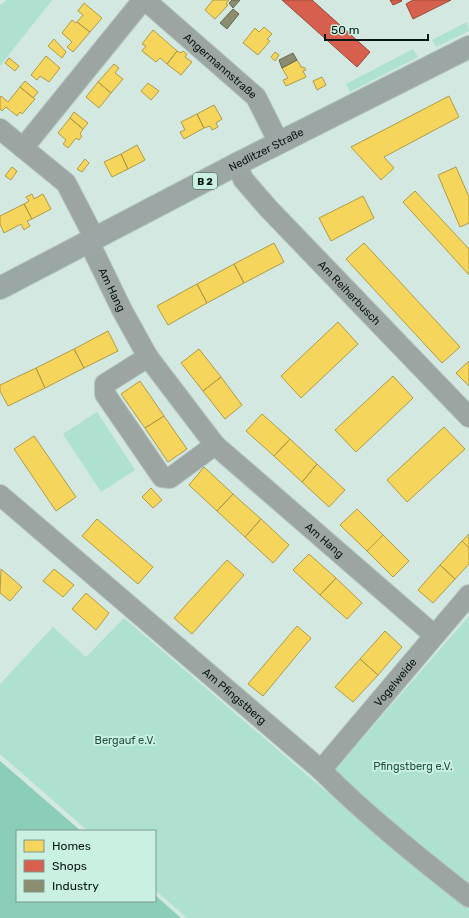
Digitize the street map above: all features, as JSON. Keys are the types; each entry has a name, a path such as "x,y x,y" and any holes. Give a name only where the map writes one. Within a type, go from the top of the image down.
{"main road":[{"name":"Nedlitzer Straße","path":"0,288 237,164 469,47"}],"street":[{"name":"Angermannstraße","path":"23,148 144,0 256,97 279,144"},
{"path":"0,128 66,183 92,240"},
{"name":"Am Reiherbusch","path":"237,164 243,179 268,208 469,417"},
{"name":"Am Hang","path":"92,240 122,310 148,357 215,445 434,635"},
{"path":"148,357 105,384 105,394 162,477 170,478 215,445"},
{"name":"Am Pfingstberg","path":"0,495 321,770 343,792 412,852 469,898"},
{"name":"Vogelweide","path":"321,770 469,595"}],"green space":[{"path":"7,0 52,0 0,66 0,5"},
{"path":"467,22 469,31 436,47 432,40"},
{"path":"413,49 418,57 350,92 346,84"},
{"path":"97,412 135,470 101,492 63,434"},
{"name":"Pfingstberg e.V.","path":"469,616 469,886 422,852 335,770"},
{"name":"Bergauf e.V.","path":"124,618 405,859 469,905 469,918 187,918 156,891 156,830 87,830 0,754 0,684 53,627 86,657"},
{"path":"0,761 80,830 16,830 16,902 156,902 156,896 181,918 0,918"}],"building: Homes":[{"path":"213,0 229,0 226,4 228,5 215,19 205,10"},
{"path":"84,3 102,18 90,32 77,22 83,15 78,11"},
{"path":"72,20 90,32 73,52 67,47 72,42 62,33"},
{"path":"264,27 272,34 267,39 270,41 258,55 243,43 255,28 259,32"},
{"path":"153,30 177,51 167,64 160,58 156,62 142,51 146,46 142,44"},
{"path":"54,39 66,52 62,58 48,46"},
{"path":"177,51 181,53 183,51 187,54 185,57 192,62 181,75 167,64"},
{"path":"275,52 279,55 275,61 271,57"},
{"path":"46,56 60,68 49,82 40,76 37,80 31,75"},
{"path":"9,58 19,66 15,71 5,63"},
{"path":"297,60 302,68 304,67 306,70 303,71 306,77 286,86 283,80 288,78 282,68"},
{"path":"114,64 119,68 115,73 123,79 111,93 98,82"},
{"path":"322,77 326,85 317,90 313,81"},
{"path":"25,81 38,92 33,98 20,87"},
{"path":"98,82 111,93 99,108 86,97"},
{"path":"148,83 159,91 151,100 141,91"},
{"path":"20,87 35,99 22,114 20,112 17,116 6,107 2,111 0,109 1,96 8,102"},
{"path":"449,96 459,117 384,157 394,168 381,180 351,147"},
{"path":"214,105 222,119 216,123 218,127 212,130 210,126 204,128 197,114"},
{"path":"74,112 88,123 83,129 70,118"},
{"path":"197,114 204,128 184,139 180,132 185,130 181,122"},
{"path":"70,118 83,129 80,134 82,136 79,140 76,138 68,148 63,144 66,140 58,133"},
{"path":"137,145 145,160 128,169 121,154"},
{"path":"121,154 128,169 112,177 104,162"},
{"path":"85,159 89,163 82,172 77,169"},
{"path":"12,167 17,171 11,180 5,176"},
{"path":"456,167 469,197 469,223 460,227 438,175"},
{"path":"415,191 469,249 469,275 403,202"},
{"path":"32,194 34,199 43,194 51,209 32,219 24,204 29,201 26,197"},
{"path":"363,196 374,218 331,241 319,218"},
{"path":"24,204 32,219 27,221 30,226 24,230 21,224 4,233 0,224 0,216"},
{"path":"274,243 284,262 244,283 234,264"},
{"path":"364,243 460,347 442,363 346,259"},
{"path":"234,264 244,283 207,303 197,284"},
{"path":"197,284 207,303 168,325 157,306"},
{"path":"338,322 358,344 301,398 281,376"},
{"path":"108,331 118,351 84,368 74,349"},
{"path":"74,349 84,368 45,388 36,368"},
{"path":"199,349 221,377 203,391 181,363"},
{"path":"469,361 469,386 456,373"},
{"path":"36,368 45,388 8,406 0,391 0,385"},
{"path":"393,376 413,398 356,452 335,430"},
{"path":"221,377 242,405 225,419 203,391"},
{"path":"140,381 164,416 145,428 121,394"},
{"path":"262,414 290,439 274,456 246,431"},
{"path":"164,416 187,449 168,462 145,428"},
{"path":"444,427 465,449 407,502 387,480"},
{"path":"34,436 76,497 56,511 14,449"},
{"path":"290,439 317,464 302,482 274,456"},
{"path":"317,464 345,490 329,507 302,482"},
{"path":"204,467 233,494 217,511 189,485"},
{"path":"151,488 162,500 153,508 142,497"},
{"path":"233,494 261,519 245,537 217,511"},
{"path":"357,509 383,535 367,551 340,525"},
{"path":"97,519 153,567 138,584 82,536"},
{"path":"261,519 289,545 273,563 245,537"},
{"path":"469,534 469,548 462,541"},
{"path":"383,535 409,561 393,577 367,551"},
{"path":"462,541 469,548 469,564 455,579 440,565"},
{"path":"309,554 336,578 320,595 293,570"},
{"path":"227,560 244,575 192,634 174,618"},
{"path":"440,565 455,579 433,603 418,590"},
{"path":"1,569 22,587 10,601 0,593"},
{"path":"54,569 74,585 63,597 43,581"},
{"path":"336,578 362,603 347,619 320,595"},
{"path":"86,593 109,613 96,630 72,609"},
{"path":"297,626 311,638 263,696 248,684"},
{"path":"385,631 402,647 378,675 360,659"},
{"path":"360,659 378,675 353,702 335,687"}],"building: Shops":[{"path":"282,0 312,0 370,52 357,67"},
{"path":"390,0 401,0 402,1 393,5"},
{"path":"413,0 451,0 413,19 406,4"}],"building: Industry":[{"path":"232,0 240,0 233,8 229,3"},
{"path":"233,9 239,14 227,29 220,23"},
{"path":"293,53 297,60 282,68 279,60"}]}
